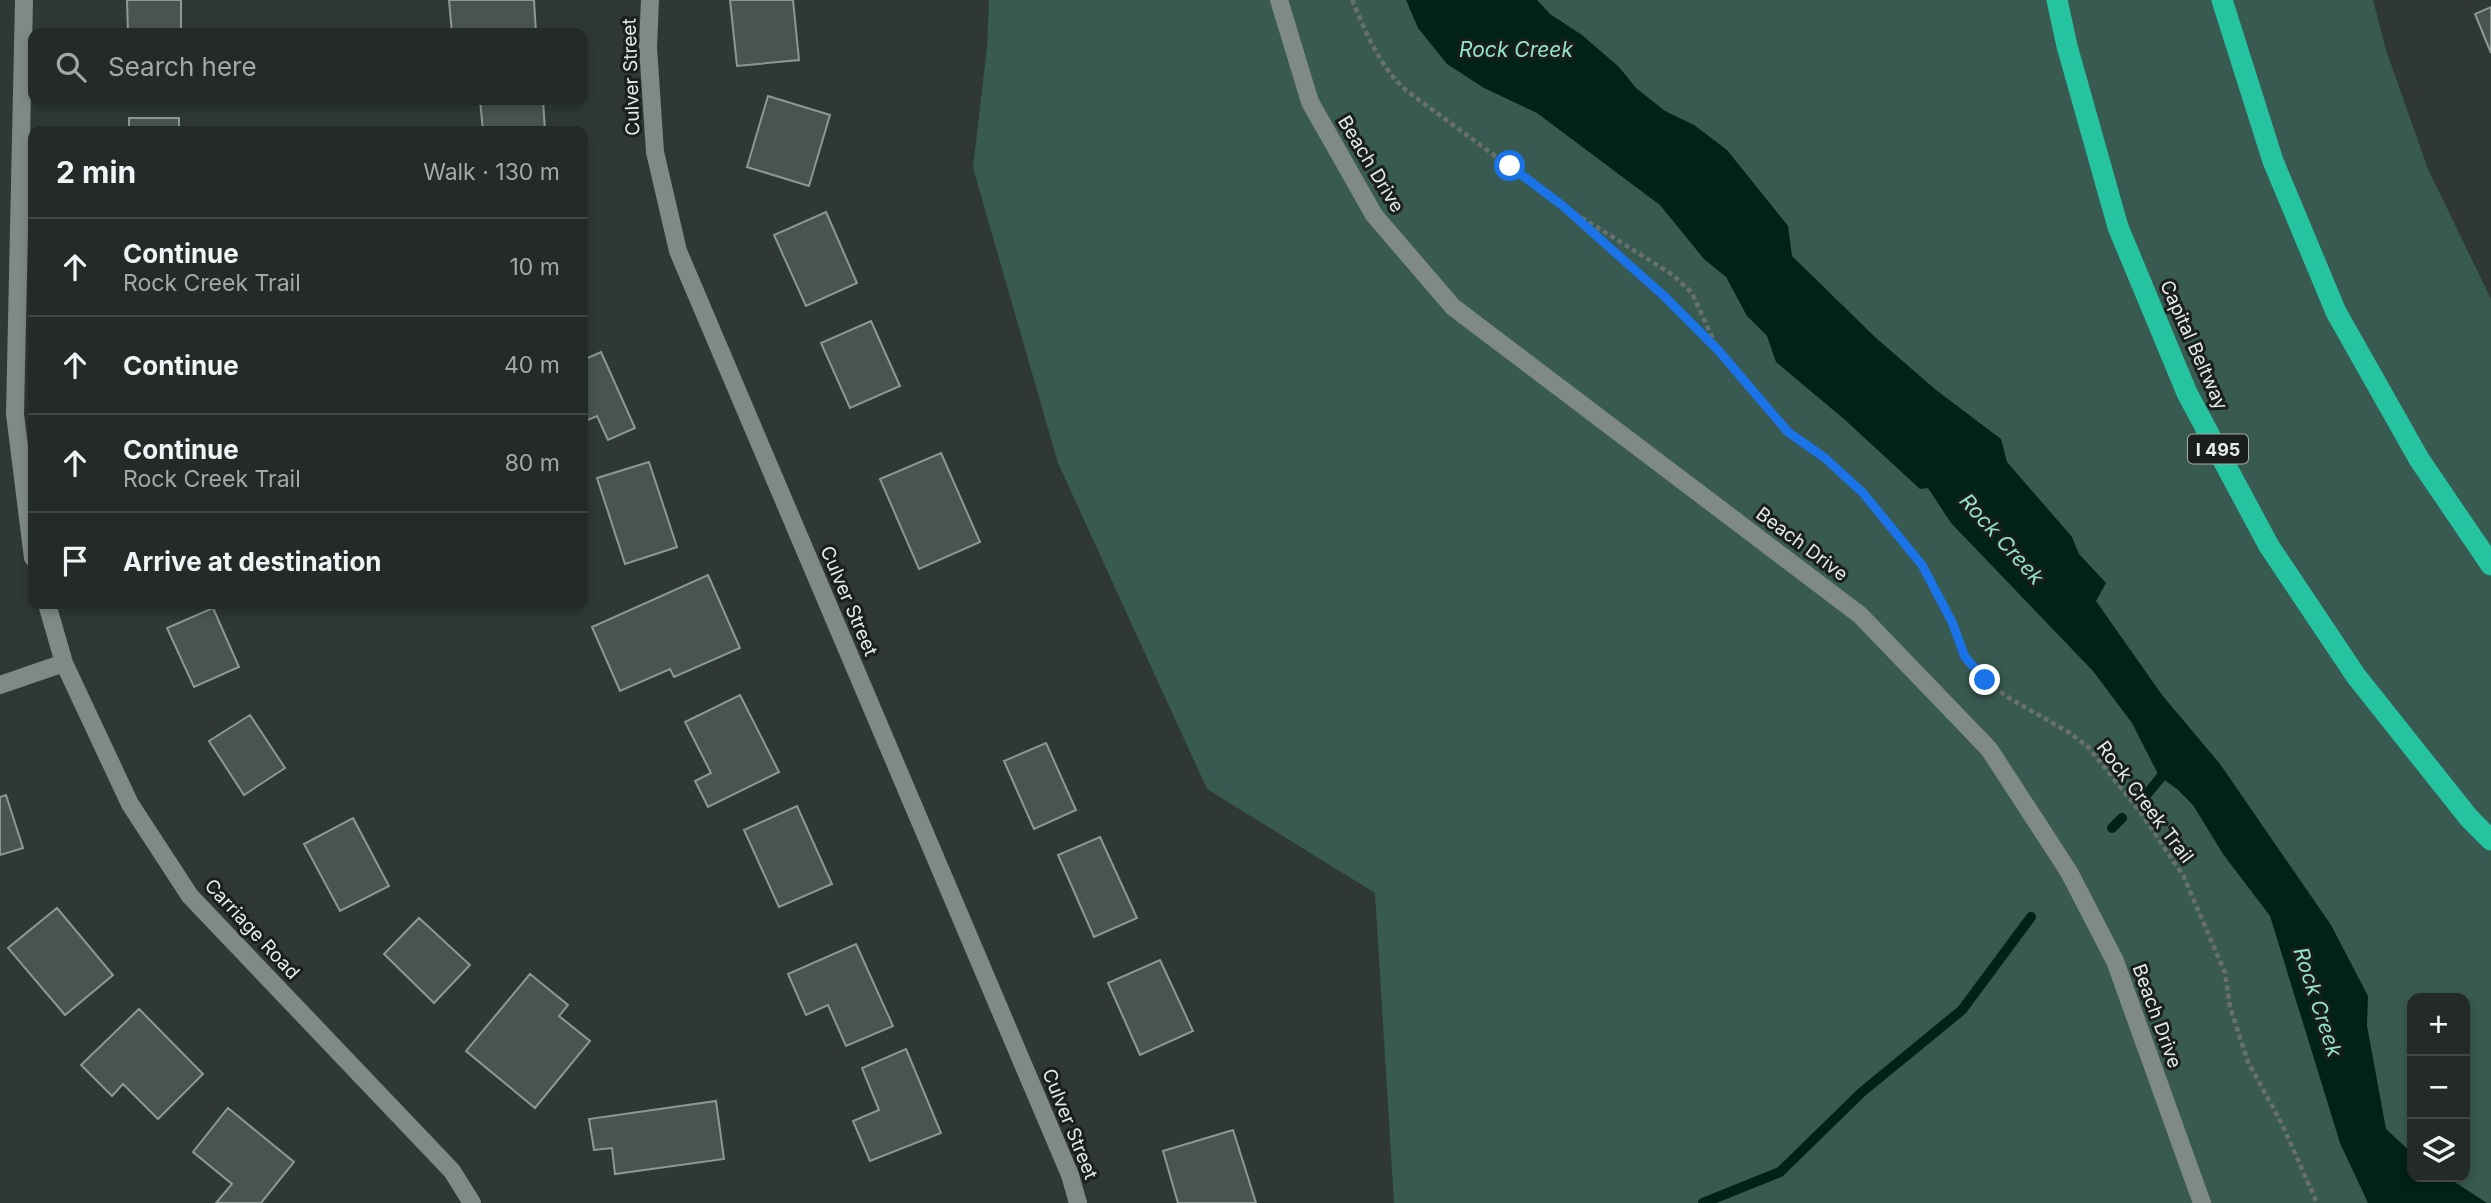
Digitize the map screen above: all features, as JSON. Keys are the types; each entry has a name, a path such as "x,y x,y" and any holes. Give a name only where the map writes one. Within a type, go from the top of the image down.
{"highway":[{"name":"Capital Beltway","path":"2057,0 2067,47 2118,227 2187,393 2269,546 2356,677 2469,818 2491,840"},
{"path":"2222,0 2273,160 2336,312 2419,459 2491,565"}],"street":[{"path":"24,0 15,414 28,518"},
{"name":"Culver Street","path":"650,0 648,47 655,152 678,251 1070,1175 1078,1203"},
{"name":"Beach Drive","path":"1279,0 1310,102 1374,215 1453,307 1860,615 1989,749 2069,872 2115,961 2202,1203"},
{"name":"Carriage Road","path":"48,609 64,663 130,804 190,896 452,1171 472,1203"},
{"path":"0,685 64,663"}],"path":[{"name":"Rock Creek Trail","path":"1352,0 1392,78 1563,206 1673,275 1692,293 1718,350 1788,432 1825,458 1863,493 1922,565 1952,622 1965,657 1985,680 2009,698 2070,733 2088,747 2141,813 2184,877 2225,973 2230,1007 2248,1062 2282,1124 2317,1203"},
{"path":"1563,206 1664,296 1718,350"}],"shaded area":[{"path":"989,0 2373,0 2386,50 2428,169 2491,299 2491,1203 1394,1203 1375,893 1207,789 1058,463 973,168 987,47"}],"water":[{"name":"Rock Creek","path":"1406,0 1537,0 1550,14 1582,35 1619,67 1636,88 1665,111 1694,125 1727,150 1788,226 1792,256 1876,338 1936,390 2001,439 2007,462 2072,537 2079,554 2106,583 2096,601 2162,695 2220,764 2331,925 2368,996 2367,1026 2386,1129 2407,1148 2407,1182 2455,1182 2487,1203 2368,1203 2340,1143 2270,916 2223,854 2193,805 2159,776 2132,723 2093,671 1951,523 1928,488 1920,489 1844,419 1776,362 1767,336 1747,316 1726,277 1704,259 1660,205 1537,113 1484,88 1447,64 1418,28"}],"building":[{"path":"127,0 181,0 181,28 128,28"},
{"path":"449,0 534,0 536,28 452,28"},
{"path":"730,0 793,0 799,60 737,66"},
{"path":"2491,7 2491,53 2475,14"},
{"path":"768,96 830,115 809,186 747,167"},
{"path":"480,105 543,105 545,126 483,126"},
{"path":"129,118 179,118 179,126 129,126"},
{"path":"826,212 857,283 806,306 774,235"},
{"path":"871,321 900,386 850,408 821,343"},
{"path":"601,352 635,428 608,440 597,416 588,420 588,358"},
{"path":"941,453 980,542 919,569 880,479"},
{"path":"649,462 677,547 625,564 597,478"},
{"path":"708,575 740,648 674,677 670,669 620,691 592,627"},
{"path":"213,609 239,667 194,687 167,628"},
{"path":"740,695 779,772 708,807 695,781 711,773 685,722"},
{"path":"250,715 285,768 244,795 209,741"},
{"path":"1046,743 1076,810 1034,829 1004,761"},
{"path":"6,795 23,848 0,855 0,797"},
{"path":"797,806 832,884 779,907 744,830"},
{"path":"353,818 389,886 340,911 304,844"},
{"path":"1100,837 1137,918 1094,937 1058,855"},
{"path":"57,908 113,975 65,1015 8,948"},
{"path":"419,918 470,965 434,1003 384,954"},
{"path":"856,944 893,1026 846,1046 828,1005 806,1015 788,974"},
{"path":"1160,960 1193,1031 1140,1055 1108,983"},
{"path":"530,974 568,1005 559,1016 590,1041 535,1108 466,1051"},
{"path":"139,1009 203,1074 158,1119 123,1084 112,1096 81,1065"},
{"path":"906,1049 941,1133 870,1161 853,1121 879,1110 862,1068"},
{"path":"716,1101 724,1159 615,1174 612,1148 594,1150 589,1119"},
{"path":"228,1108 294,1162 261,1203 216,1203 232,1184 193,1152"},
{"path":"1233,1130 1256,1203 1178,1203 1163,1151"}],"waterway":[{"path":"2143,799 2170,766"},
{"path":"2112,828 2122,818"},
{"path":"1703,1203 1780,1172 1862,1092 1962,1010 2031,917"}],"route":[{"path":"1510,166 1563,206 1664,296 1718,350 1788,432 1825,458 1863,493 1922,565 1952,622 1965,657 1985,680"}]}
